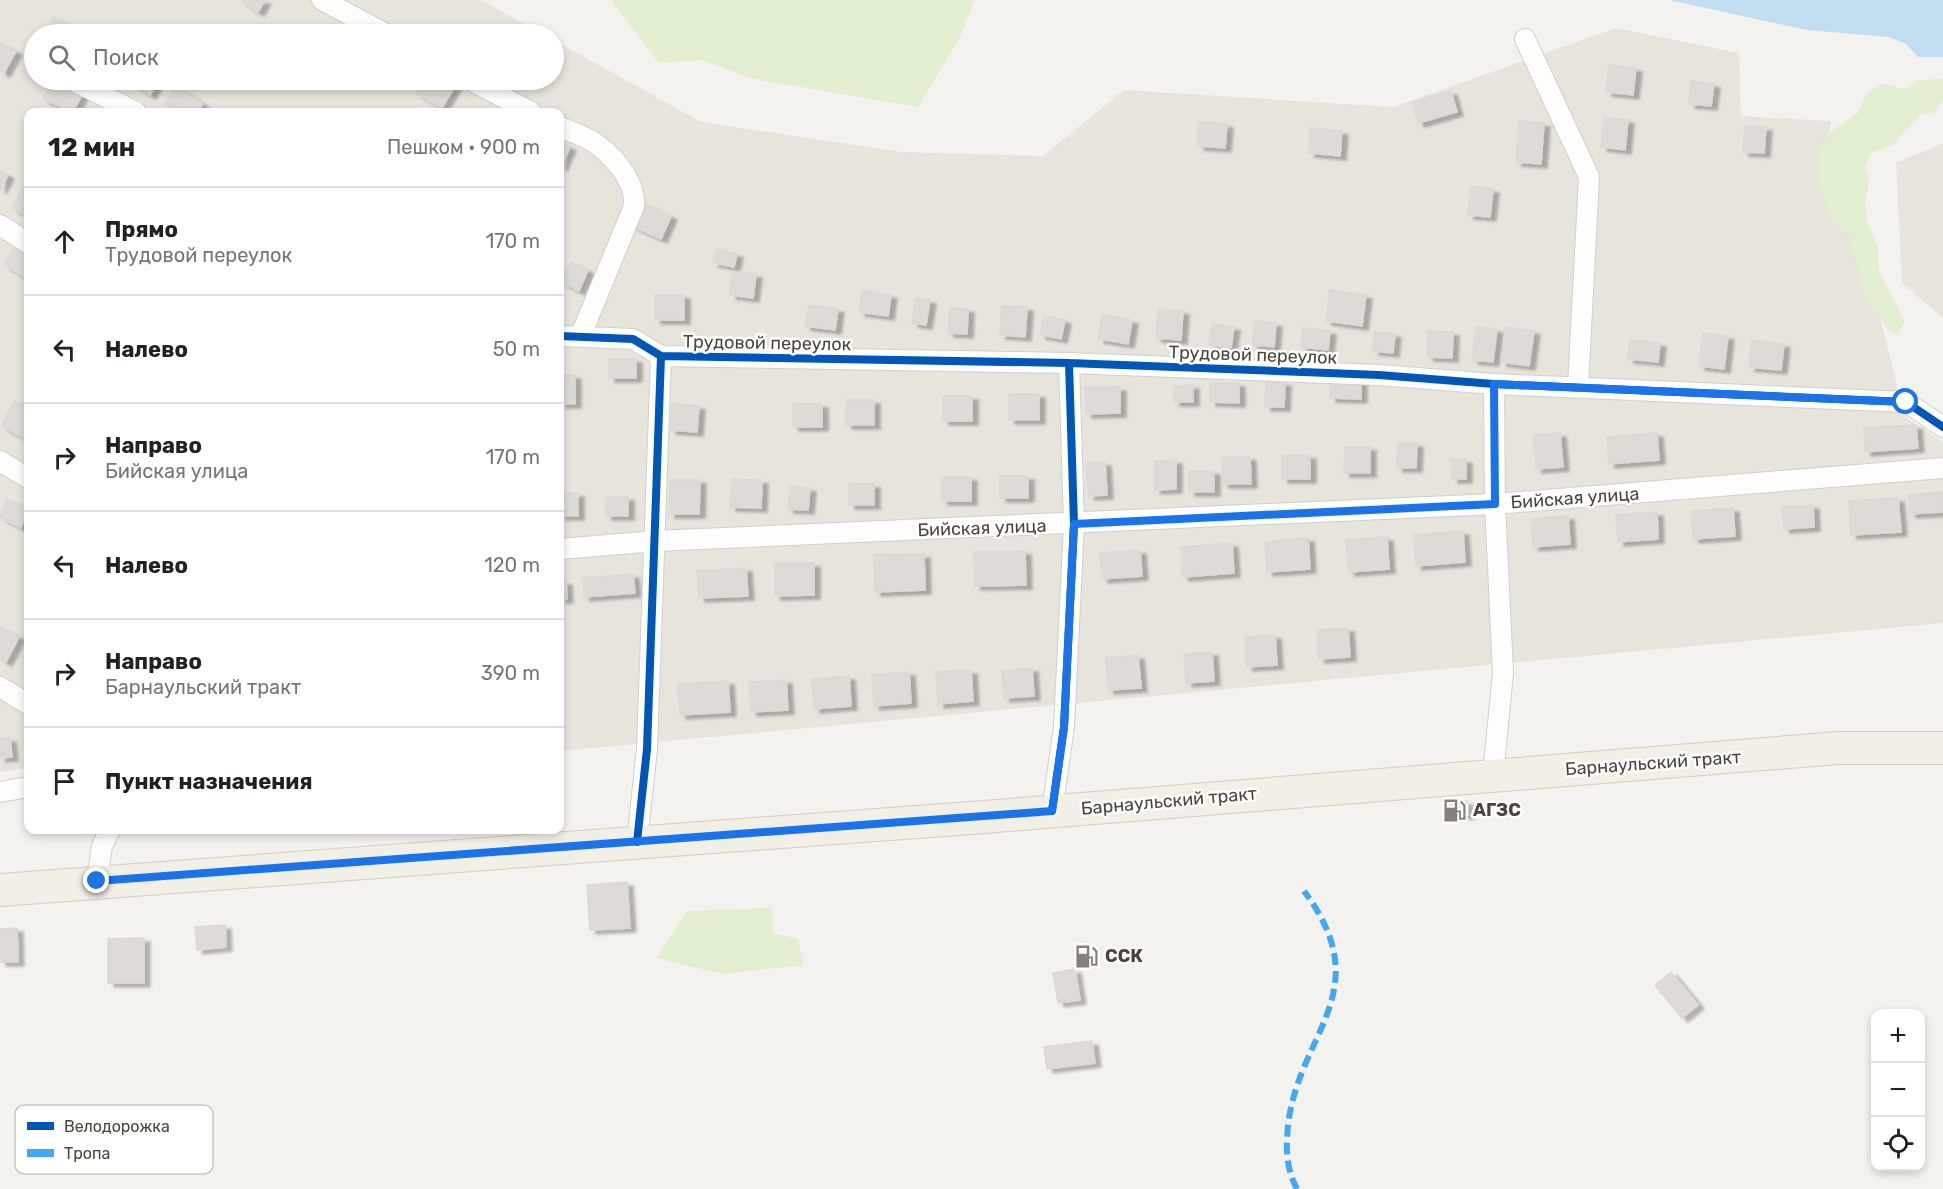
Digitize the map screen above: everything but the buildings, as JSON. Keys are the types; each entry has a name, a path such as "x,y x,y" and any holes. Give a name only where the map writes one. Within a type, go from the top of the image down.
{"main road":[{"name":"Барнаульский тракт","path":"0,890 1052,811 1838,748 1943,748"}],"street":[{"path":"322,0 367,24"},
{"path":"1525,39 1589,177 1578,387"},
{"path":"92,90 128,108"},
{"path":"489,90 523,108"},
{"path":"564,129 599,146 631,183 635,195 634,206 580,335"},
{"path":"0,225 24,240"},
{"name":"Трудовой переулок","path":"564,336 633,339 661,356 1070,363 1379,375 1494,384 1906,402 1943,427"},
{"path":"637,842 647,749 661,356"},
{"path":"1052,811 1064,727 1074,524 1070,363"},
{"path":"1492,775 1503,673 1495,504 1494,384"},
{"path":"0,461 24,476"},
{"name":"Бийская улица","path":"564,549 656,541 1495,504 1943,468"},
{"path":"0,687 24,702"},
{"path":"0,792 24,788"},
{"path":"97,881 102,846 108,834"}],"shaded area":[{"path":"0,0 481,0 525,24 24,24 24,90 564,90 564,46 701,122 902,152 1043,156 1124,90 1393,107 1616,28 1739,53 1741,116 1831,121 1819,184 1844,202 1875,297 1905,417 1943,442 1943,623 564,751 564,108 24,108 24,769 0,772"},
{"path":"1943,143 1943,318 1902,283 1896,163"}],"green space":[{"path":"611,0 975,0 959,39 918,107 754,79 701,60 659,63"},
{"path":"1943,79 1943,101 1934,112 1920,115 1892,146 1871,153 1865,167 1869,181 1865,205 1867,220 1878,248 1879,271 1905,322 1897,334 1889,331 1867,298 1847,234 1830,216 1817,181 1818,150 1826,135 1859,112 1864,97 1878,85 1886,84 1904,89 1918,80"},
{"path":"772,908 774,933 798,939 804,965 722,974 656,958 687,911"}],"water":[{"path":"1669,0 1943,0 1943,57 1918,57 1906,44 1889,37 1807,30"}],"marked path":[{"path":"1297,1189 1290,1172 1287,1152 1292,1104 1302,1072 1326,1016 1334,989 1335,960 1326,928 1304,891"}],"cycle path":[{"path":"564,336 633,339 661,356 1069,363 1379,375 1494,384 1906,402 1943,427"},
{"path":"637,842 647,749 661,356"},
{"path":"1052,811 1064,727 1074,524 1069,363"}],"place":[{"name":"АГЗС","path":"1455,810"},
{"name":"ССК","path":"1087,956"}],"route":[{"path":"97,881 1052,811 1064,727 1074,524 1495,504 1494,384 1906,402"}]}
